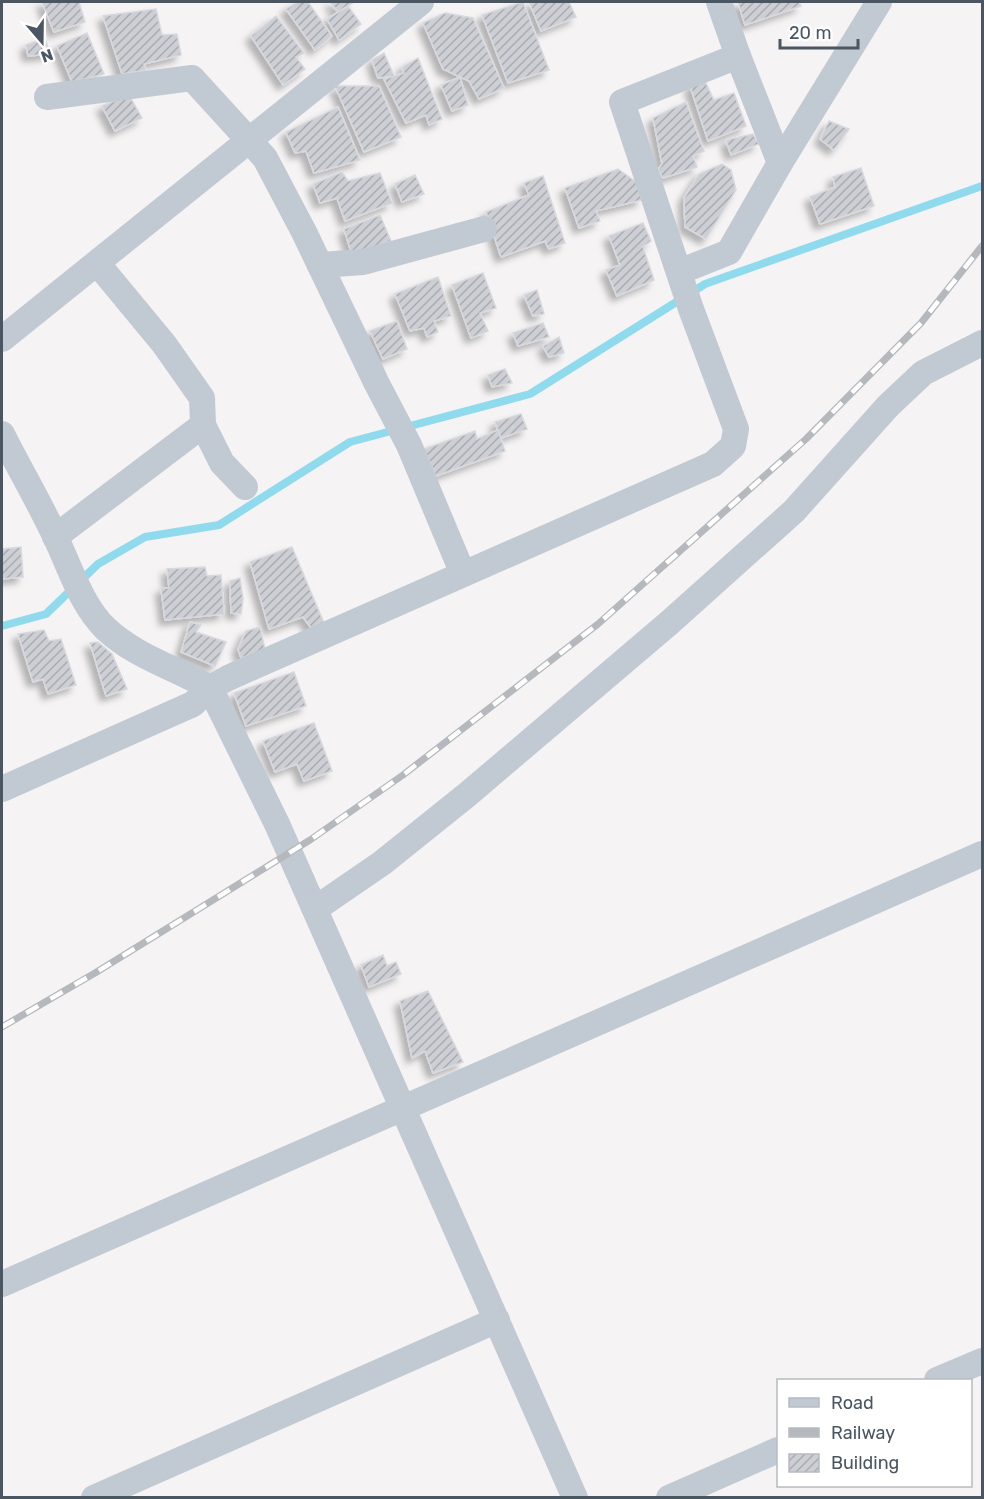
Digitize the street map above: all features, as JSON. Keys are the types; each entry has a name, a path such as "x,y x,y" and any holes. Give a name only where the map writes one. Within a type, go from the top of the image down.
{"street":[{"path":"719,2 780,164"},
{"path":"679,272 729,252 879,2"},
{"path":"2,339 249,140 412,4"},
{"path":"2,789 193,704 210,688 228,678 713,464 733,446 736,429 679,272 622,102 738,56"},
{"path":"46,97 192,78 266,158 409,445 463,574"},
{"path":"320,266 363,262 484,230"},
{"path":"97,263 164,344 202,398 203,425 222,463 245,488"},
{"path":"315,909 382,863 468,794 669,623 794,512 888,406 923,373 982,343"},
{"path":"55,537 203,425"},
{"path":"2,434 87,603 105,628 125,644 152,660 210,688 277,824 575,1497"},
{"path":"2,1284 982,854"},
{"path":"94,1497 497,1320"},
{"path":"939,1379 982,1361"},
{"path":"669,1497 777,1450"}],"building":[{"path":"42,2 79,2 85,22 54,32"},
{"path":"297,2 308,2 332,36 315,50 286,9"},
{"path":"330,2 354,2 338,12"},
{"path":"523,2 549,70 508,83 482,15"},
{"path":"529,2 569,2 576,17 541,31"},
{"path":"738,2 799,2 801,6 745,25"},
{"path":"348,6 361,24 339,40 327,19"},
{"path":"156,9 162,35 177,34 181,55 144,64 146,70 122,74 103,16"},
{"path":"445,13 473,18 504,88 479,99 469,81 443,69 423,23"},
{"path":"276,16 304,53 296,57 305,69 283,85 251,36"},
{"path":"87,33 104,74 72,82 57,46"},
{"path":"45,38 50,54 28,56 26,45"},
{"path":"384,53 394,76 378,78 372,60"},
{"path":"418,58 442,119 429,125 426,115 406,123 384,79 404,73 402,67"},
{"path":"460,77 468,105 452,111 441,85"},
{"path":"704,79 714,100 734,93 746,126 708,141 690,86"},
{"path":"335,86 379,86 401,137 364,152"},
{"path":"129,95 142,118 115,131 102,106"},
{"path":"686,102 704,151 693,156 697,167 663,178 658,170 662,164 653,118"},
{"path":"338,107 360,160 314,173 306,151 295,153 286,132"},
{"path":"829,121 849,129 834,150 820,139"},
{"path":"753,134 759,144 731,155 726,140"},
{"path":"722,164 731,170 736,190 706,239 685,227 684,198 699,174"},
{"path":"861,168 874,206 820,224 810,197 835,187 833,177"},
{"path":"618,169 636,182 642,200 596,211 600,221 579,228 565,188"},
{"path":"342,172 348,181 380,173 392,203 345,221 337,198 320,203 313,184"},
{"path":"415,175 424,194 402,202 395,184"},
{"path":"543,176 565,243 549,249 545,241 501,257 486,212 529,195 524,183"},
{"path":"380,215 391,241 352,255 344,229"},
{"path":"643,223 651,241 643,247 654,280 617,296 606,270 620,265 609,236"},
{"path":"483,273 496,308 480,313 488,331 471,338 452,285"},
{"path":"438,277 451,316 434,321 438,332 427,337 424,328 410,331 395,294"},
{"path":"537,290 544,314 533,316 524,295"},
{"path":"397,321 407,349 383,359 370,331"},
{"path":"543,323 549,337 518,346 513,333"},
{"path":"559,337 564,353 549,357 543,346"},
{"path":"505,369 512,383 492,387 488,375"},
{"path":"521,414 527,429 501,438 495,422"},
{"path":"498,430 505,451 436,476 424,449 475,431 477,439"},
{"path":"21,547 23,577 2,579 2,549"},
{"path":"292,547 324,623 312,629 303,617 269,629 250,562"},
{"path":"205,567 207,576 221,575 224,614 165,620 161,588 169,588 167,569"},
{"path":"240,578 243,599 241,614 231,613 230,581"},
{"path":"190,622 201,625 196,632 226,642 215,666 181,652"},
{"path":"260,627 265,649 241,658 238,649 246,631"},
{"path":"44,630 49,641 61,639 76,685 48,694 43,679 33,682 18,634"},
{"path":"98,642 112,654 127,689 106,696 90,643"},
{"path":"294,672 306,706 246,726 234,693"},
{"path":"314,723 332,771 304,781 297,764 275,772 263,741"},
{"path":"383,955 387,966 396,962 401,974 369,987 361,965"},
{"path":"428,991 463,1062 433,1073 425,1051 412,1058 400,1001"}],"waterway":[{"path":"2,626 46,614 98,564 145,537 219,525 350,442 530,394 705,284 982,186"}],"railway":[{"path":"2,1027 95,973 310,840 403,775 598,624 806,439 921,323 982,246"}]}
